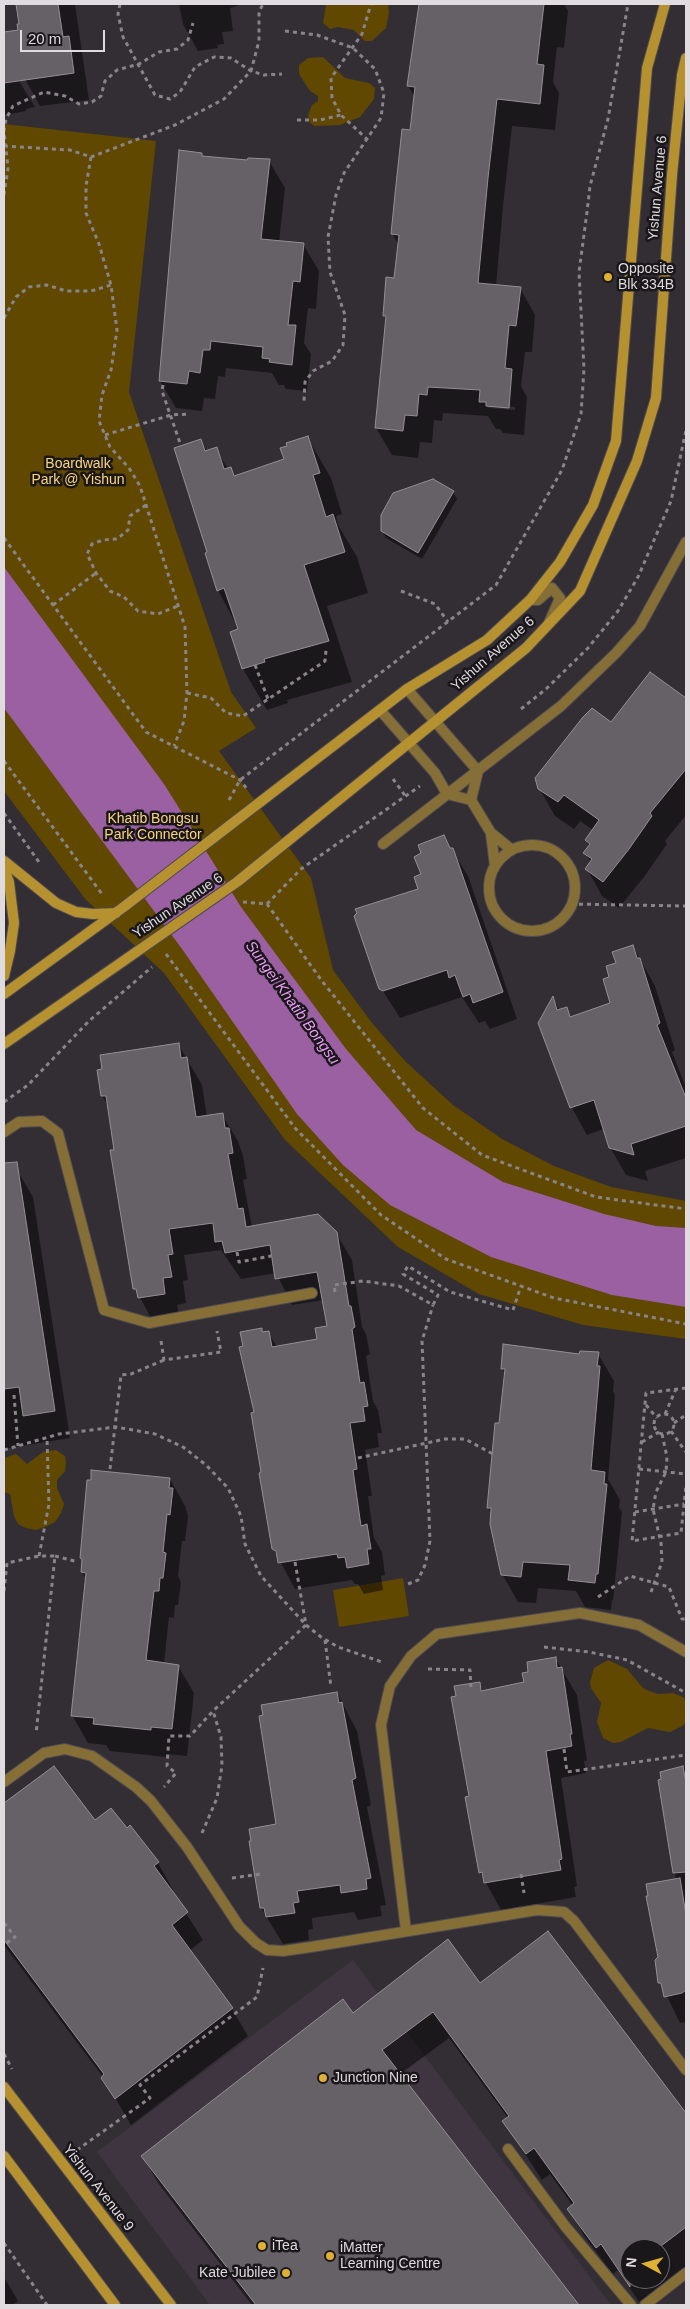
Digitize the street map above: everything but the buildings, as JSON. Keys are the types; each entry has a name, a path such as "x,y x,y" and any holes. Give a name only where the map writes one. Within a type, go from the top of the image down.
{"main road":[{"name":"Yishun Avenue 6","path":"4,994 116,913 407,689 487,640 530,600 560,562 593,505 616,441 647,68 665,4"},
{"name":"Yishun Avenue 6","path":"4,1044 249,872 526,648 580,591 637,461 656,398 672,175 682,75 686,58"},
{"path":"4,861 56,903 76,912 93,914 116,913"},
{"path":"4,868 10,890 14,923 4,976"},
{"name":"Yishun Avenue 9","path":"4,2087 171,2305"},
{"path":"4,2156 115,2305"}],"lane":[{"path":"383,844 560,706 616,653 640,626 686,542"},
{"path":"530,600 538,600 552,588 560,598 548,625"},
{"path":"407,689 436,720 478,771"},
{"path":"380,710 435,773 447,794 471,800"},
{"path":"478,771 471,800 491,834 512,850"},
{"path":"491,834 495,866"},
{"path":"526,845 541,845 555,851 566,861 573,874 575,889 572,904 564,917 552,926 538,931 523,930 509,925 498,914 491,901 489,886 495,866 500,859 512,850 526,845"},
{"path":"4,1132 19,1122 42,1121 58,1133 104,1310 149,1323 312,1293"},
{"path":"406,1930 381,1725 390,1686 411,1656 437,1634 473,1627 580,1613 639,1624 686,1652"},
{"path":"4,1782 44,1753 65,1749 92,1756 136,1787 151,1801 187,1847 239,1926 256,1943 267,1950 282,1952 406,1930 450,1926 537,1910 564,1912 574,1921 686,2070"},
{"path":"508,2149 565,2226 631,2305"},
{"path":"645,2305 686,2274"}],"path":[{"path":"120,4 118,14 123,37 156,95 170,99 180,92 195,66 214,56 231,58 251,71 264,75 282,74"},
{"path":"5,147 70,150 91,157 175,125 224,99 251,71 259,41 259,12 263,4"},
{"path":"368,140 341,115 332,98 331,78 362,34 371,4"},
{"path":"228,803 240,780 496,585 562,470 581,414 584,369 579,272 590,186 608,119 625,12 628,4"},
{"path":"4,195 8,168 4,129 6,119 13,106 44,92 65,96 79,104 92,102 101,96 105,81 117,70 139,64 160,52 177,49 188,40 193,23"},
{"path":"285,31 317,35 352,48 375,69 384,93 381,118 344,173 336,195 328,237 330,272 345,315 343,345 332,361 314,371 305,382 304,401"},
{"path":"297,120 320,120 341,115"},
{"path":"91,157 86,186 86,213 99,244 111,285 117,330 111,370 102,395 99,421 110,447 129,468 140,486 184,626 187,693 184,722 174,746"},
{"path":"4,318 16,296 29,287 47,285 66,291 91,292 111,285"},
{"path":"163,385 162,391 180,443"},
{"path":"106,435 171,415 189,414"},
{"path":"516,713 546,689 588,648 618,611 638,577 671,501 686,430"},
{"path":"146,505 130,516 128,530 117,539 103,540 92,544 87,554 96,573 110,590 124,597 138,611 158,614 178,606"},
{"path":"4,538 146,732 240,780 258,804"},
{"path":"53,605 96,573"},
{"path":"401,591 435,604 448,622"},
{"path":"187,693 211,698 226,712 242,716 325,661 326,650"},
{"path":"256,665 268,699"},
{"path":"4,761 103,895"},
{"path":"267,904 301,869 406,797 435,773"},
{"path":"4,814 42,866"},
{"path":"285,843 301,869"},
{"path":"237,901 267,904 322,982 423,1108 482,1155 596,1197 686,1209"},
{"path":"572,904 686,906"},
{"path":"159,956 163,950 295,1128 381,1215 446,1259 521,1286 564,1300 686,1324"},
{"path":"4,1102 28,1085 90,1021 152,968 155,962"},
{"path":"237,1252 239,1262 271,1256"},
{"path":"408,1584 418,1580 425,1565 430,1542 422,1340 433,1305 438,1296 403,1274 408,1266 450,1292 513,1310 521,1286"},
{"path":"335,1292 334,1285 362,1281 398,1286 433,1305"},
{"path":"158,1321 164,1360"},
{"path":"110,1469 121,1375 131,1374 164,1360 221,1352 217,1328"},
{"path":"686,1388 646,1393 632,1541 681,1533 686,1485"},
{"path":"656,1418 666,1414 676,1389"},
{"path":"14,1395 18,1446"},
{"path":"645,1404 656,1418 655,1427 661,1433 667,1457 666,1472 656,1492 653,1509 662,1562 652,1592"},
{"path":"666,1414 671,1417 674,1423"},
{"path":"671,1431 674,1423 686,1415"},
{"path":"4,1450 87,1429 116,1427 155,1434 183,1447 206,1465 228,1488 240,1516 245,1544 261,1576 306,1625 325,1640 338,1647 384,1663"},
{"path":"642,1442 661,1433 671,1431"},
{"path":"671,1431 686,1452"},
{"path":"39,1556 49,1504 47,1438"},
{"path":"358,1458 425,1443 465,1439 493,1454"},
{"path":"639,1469 686,1474"},
{"path":"635,1512 684,1504"},
{"path":"4,1591 7,1563 39,1556 55,1556 78,1562"},
{"path":"36,1735 55,1556"},
{"path":"296,1562 306,1625"},
{"path":"594,1599 630,1576 669,1587 682,1619 686,1620"},
{"path":"151,1801 176,1773 167,1766 169,1736 190,1736 213,1711 306,1625"},
{"path":"325,1640 331,1687"},
{"path":"544,1648 589,1652 627,1660 686,1693"},
{"path":"454,1670 470,1670 471,1687"},
{"path":"187,1847 200,1836 217,1798 222,1766 221,1737 213,1711"},
{"path":"564,1748 567,1772 686,1756"},
{"path":"216,1890 228,1879 261,1874"},
{"path":"4,1923 14,1937 4,1945"},
{"path":"75,2152 150,2098 140,2086 257,1998 267,1950"},
{"path":"4,2243 47,2305"}],"shaded area":[{"name":"Junction Nine","path":"353,1960 611,2305 210,2305 97,2152"}],"green space":[{"path":"326,4 388,4 389,13 386,28 372,41 365,41 354,30 338,27 330,29 323,23"},
{"path":"323,57 345,78 369,83 375,88 374,99 360,117 340,125 315,126 310,123 308,115 312,105 318,101 318,96 310,91 299,74 299,65 308,58"},
{"name":"Khatib Bongsu Park Connector","path":"4,124 156,141 129,392 231,692 256,728 219,751 311,878 333,970 372,1023 405,1061 453,1105 502,1139 554,1166 611,1187 686,1201 686,1339 583,1325 479,1294 398,1247 285,1140 164,973 86,900 4,791"},
{"path":"56,1450 65,1456 66,1463 65,1471 57,1480 57,1488 64,1504 61,1513 55,1522 45,1527 36,1530 26,1528 18,1524 14,1516 10,1494 4,1492 4,1458 16,1454 27,1464 43,1452"},
{"path":"403,1578 409,1616 339,1627 333,1590"},
{"path":"608,1660 627,1669 643,1688 649,1691 658,1694 673,1693 683,1697 686,1700 686,1720 684,1725 670,1732 648,1728 621,1742 613,1743 603,1738 597,1722 601,1703 591,1688 590,1682 594,1668"}],"water":[{"name":"Sungei Khatib Bongsu","path":"4,567 164,784 241,907 346,1049 416,1130 503,1182 604,1214 656,1226 686,1228 686,1307 612,1295 491,1257 390,1205 343,1165 297,1114 182,949 4,708"}],"place":[{"name":"Opposite Blk 334B","path":"608,277"},
{"name":"Junction Nine","path":"323,2078"},
{"name":"iTea","path":"262,2246"},
{"name":"iMatter Learning Centre","path":"330,2256"},
{"name":"Kate Jubilee","path":"286,2273"}],"park label":[{"name":"Boardwalk Park @ Yishun","path":"78,472"}]}
